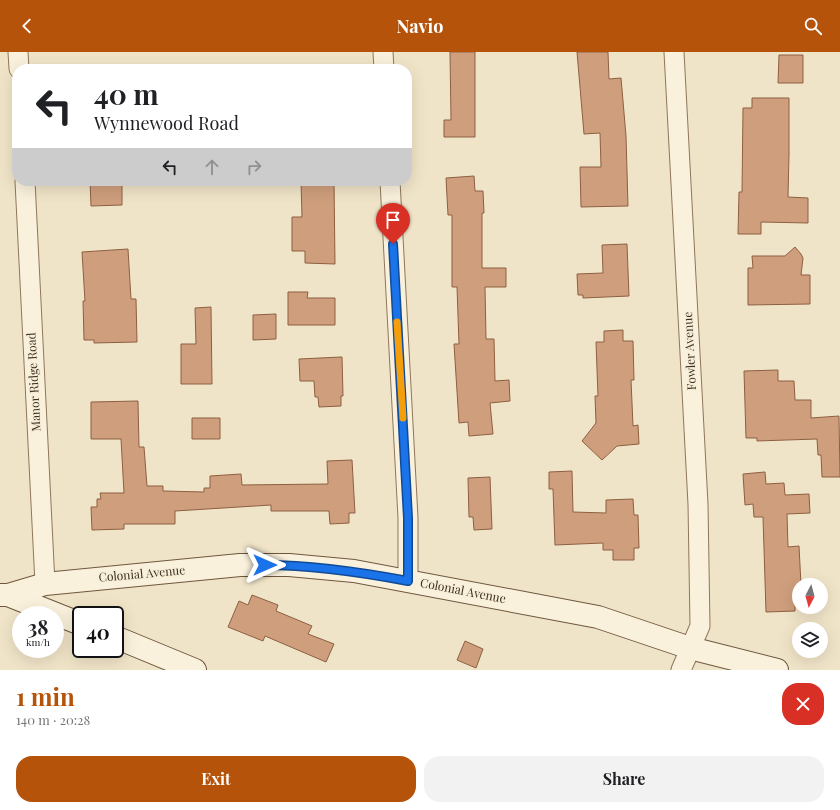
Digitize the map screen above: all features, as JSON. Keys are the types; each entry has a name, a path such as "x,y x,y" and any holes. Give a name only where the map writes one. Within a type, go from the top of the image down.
{"street":[{"path":"18,52 19,64"},
{"path":"383,52 384,64"},
{"name":"Fowler Avenue","path":"674,52 698,504 700,626 681,670"},
{"name":"Manor Ridge Road","path":"24,186 44,584"},
{"path":"390,186 408,518 408,581"},
{"name":"Colonial Avenue","path":"4,595 44,584 247,565 289,565 354,571 598,617 690,648 777,670"},
{"path":"4,595 72,621"},
{"path":"124,642 195,670"}],"building":[{"path":"450,52 475,52 475,137 444,137 444,120 451,120"},
{"path":"577,52 608,52 609,79 621,78 626,136 628,206 581,207 580,167 601,167 600,133 584,134"},
{"path":"779,55 803,55 803,83 778,83"},
{"path":"752,98 789,98 788,197 808,198 808,223 761,222 761,234 738,234 739,192 742,192 743,108 752,108"},
{"path":"474,176 475,191 483,191 484,213 482,213 482,268 506,268 506,287 485,287 486,339 494,339 495,381 509,380 510,401 490,403 493,434 469,436 468,422 459,423 454,344 459,344 457,287 452,287 452,215 448,215 446,178"},
{"path":"90,186 122,186 122,205 91,206"},
{"path":"301,186 334,186 335,264 305,263 305,251 292,251 292,217 302,217"},
{"path":"627,244 629,296 583,298 583,295 578,295 577,274 603,273 602,245"},
{"path":"795,247 803,258 801,275 810,275 810,304 748,305 748,268 753,268 752,256 785,256"},
{"path":"128,249 131,299 136,299 137,342 94,343 94,340 84,340 83,301 85,301 82,252"},
{"path":"288,292 308,292 307,298 335,298 335,325 288,325"},
{"path":"211,307 212,384 181,384 181,344 196,344 195,308"},
{"path":"276,314 276,339 253,340 253,315"},
{"path":"623,330 623,341 633,341 634,380 631,380 633,426 638,425 639,444 617,446 602,460 582,441 596,423 595,396 598,396 596,342 604,342 604,331"},
{"path":"342,357 343,396 341,396 341,406 319,407 318,397 315,397 314,381 300,381 299,359"},
{"path":"778,370 778,381 794,381 795,400 811,400 811,418 839,416 840,477 822,477 821,455 818,455 817,439 757,441 757,438 746,438 744,371"},
{"path":"138,401 139,447 144,447 147,486 163,486 163,491 204,492 204,488 210,488 210,476 241,474 242,485 328,484 327,461 352,460 355,513 349,513 349,523 330,524 329,511 271,511 271,505 175,511 175,524 124,524 124,529 92,530 91,507 97,507 97,499 101,499 100,493 124,493 121,439 91,439 91,402"},
{"path":"192,418 220,418 220,439 192,439"},
{"path":"572,471 573,512 606,513 606,500 633,499 634,515 638,515 639,548 634,548 634,560 613,560 613,550 603,550 603,543 555,545 553,489 549,489 549,472"},
{"path":"765,472 766,484 784,483 785,495 809,494 810,513 787,514 788,547 799,546 801,578 792,578 792,611 766,612 763,517 754,517 753,504 745,505 743,474"},
{"path":"490,477 492,529 474,530 473,517 469,517 468,478"},
{"path":"252,595 278,605 276,611 312,626 308,634 334,644 326,662 265,636 263,641 228,627 239,601 248,605"},
{"path":"465,641 483,649 476,668 457,660"}],"slow traffic":[{"path":"397,322 403,418"}],"route":[{"path":"265,565 289,565 354,571 408,581 408,518 393,244"}]}
